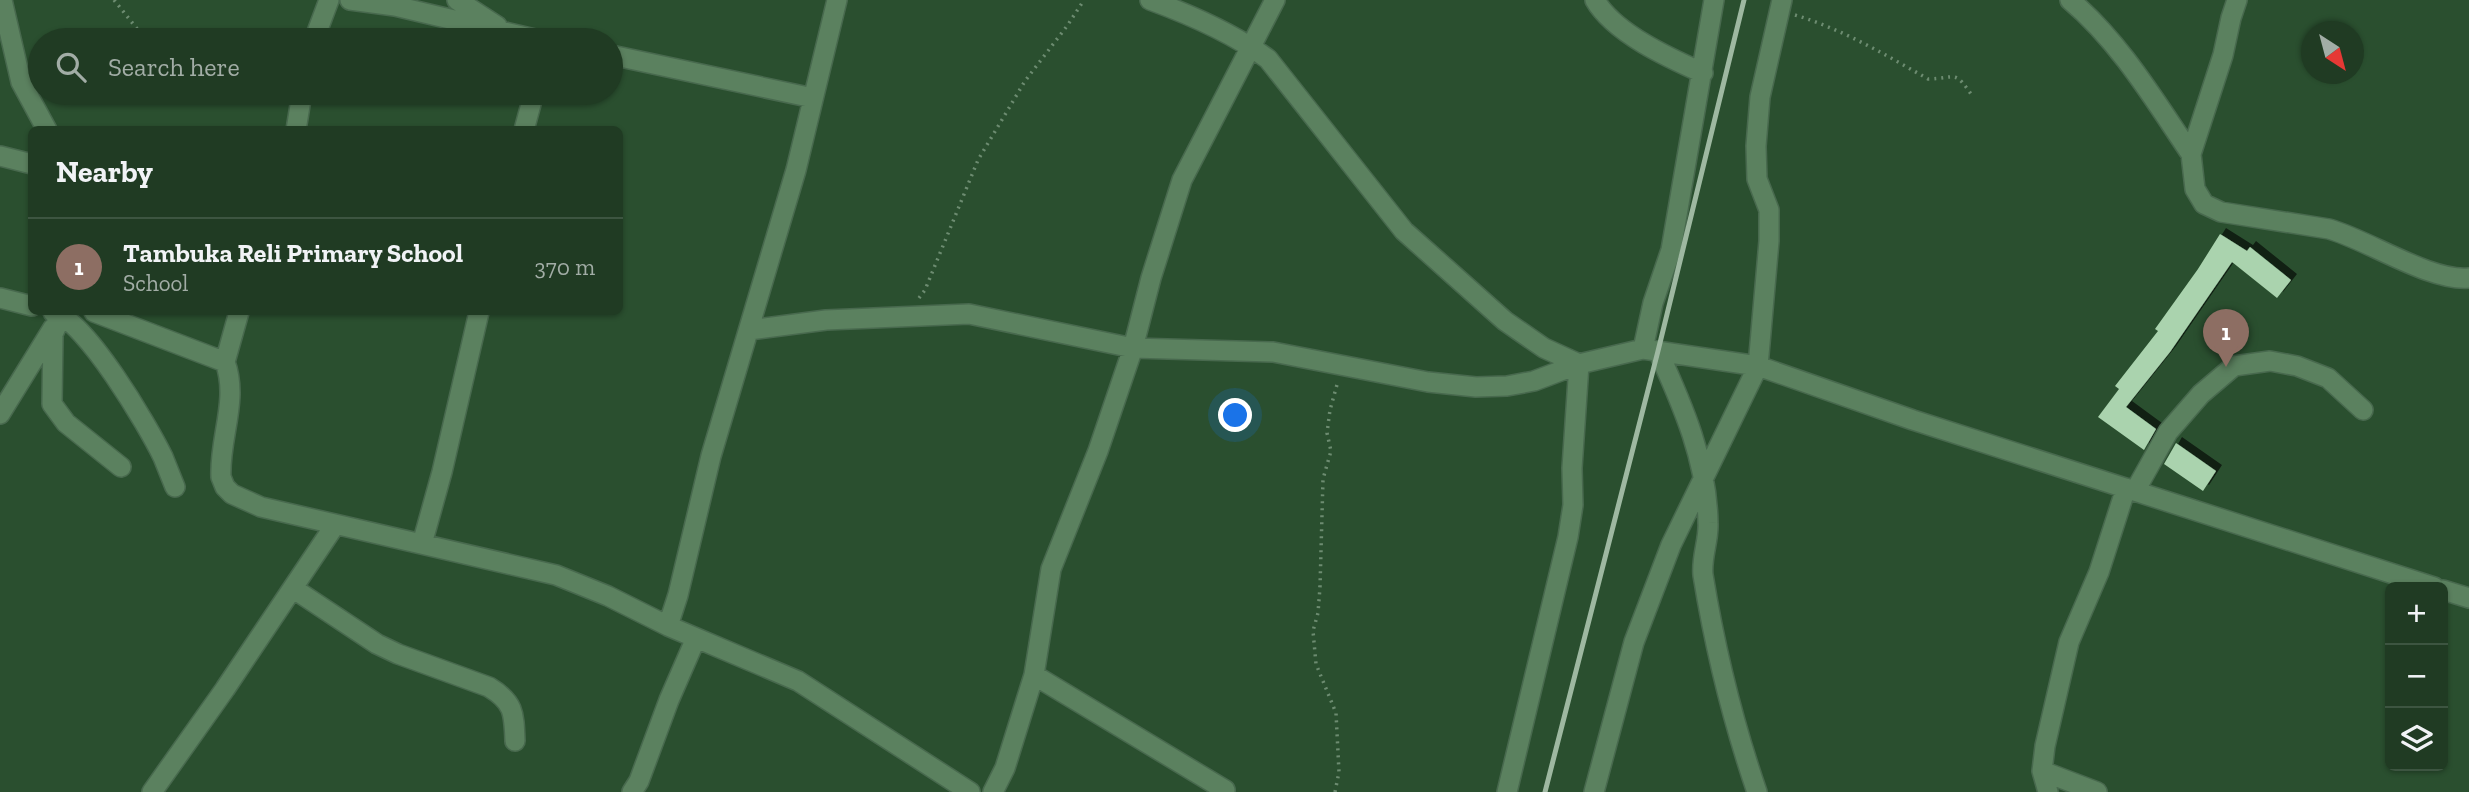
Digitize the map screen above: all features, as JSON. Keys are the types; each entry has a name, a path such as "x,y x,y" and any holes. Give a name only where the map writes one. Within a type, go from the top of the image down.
{"street":[{"path":"2,0 20,82 28,96"},
{"path":"318,28 329,0"},
{"path":"350,0 395,6 484,28"},
{"path":"457,0 499,28"},
{"path":"668,626 711,456 796,170 837,0"},
{"path":"1150,0 1218,29 1268,59 1404,231 1505,321 1544,348 1579,364"},
{"path":"993,792 1005,768 1034,675 1051,569 1098,451 1133,348 1151,278 1182,180 1275,0"},
{"path":"1595,0 1611,19 1633,35 1667,57 1703,73"},
{"path":"1714,0 1671,250 1653,303 1650,350 1685,411 1704,476 1709,525 1703,571 1719,658 1746,761 1758,792"},
{"path":"2070,0 2136,74 2191,154"},
{"path":"2237,0 2223,55 2191,154 2195,189 2204,204 2221,212 2342,232 2404,261 2456,279 2469,278"},
{"path":"1594,792 1634,642 1671,545 1758,366 1769,210 1757,179 1756,146 1760,97 1780,6"},
{"path":"623,58 813,98"},
{"path":"33,105 45,126"},
{"path":"297,126 300,105"},
{"path":"525,126 531,105"},
{"path":"0,156 28,163"},
{"path":"0,298 28,305"},
{"path":"749,330 826,320 969,314 1133,348 1273,352 1428,382 1476,387 1534,382 1579,364 1650,350 1758,366 1913,420 2418,582"},
{"path":"0,414 57,315"},
{"path":"58,315 53,334 52,404 66,423 121,467"},
{"path":"62,315 95,349 115,377 163,456 175,487"},
{"path":"102,315 225,362"},
{"path":"238,315 225,362 231,397 221,468 225,487 244,501 335,525 556,575 798,681 970,792"},
{"path":"422,544 442,472 478,315"},
{"path":"2048,792 2042,771 2051,715 2069,642 2130,490 2168,432 2201,394 2234,366 2270,361 2297,366 2328,378 2363,410"},
{"path":"1507,792 1568,537 1573,505 1572,468 1579,364"},
{"path":"152,792 294,589 335,525"},
{"path":"294,589 377,644 471,680 502,695 514,712 515,741"},
{"path":"2448,592 2469,598"},
{"path":"632,792 639,781 669,700 696,638"},
{"path":"1034,675 1225,790"},
{"path":"2042,771 2097,792"}],"path":[{"path":"114,0 136,28"},
{"path":"906,317 925,290 978,160 1025,81 1084,0"},
{"path":"1780,6 1902,62 1928,79 1953,76 1959,78 1973,97"},
{"path":"1335,792 1339,772 1336,713 1316,664 1313,631 1318,613 1320,587 1323,479 1331,451 1327,433 1342,366"}],"building":[{"path":"2220,234 2247,251 2250,247 2291,280 2277,298 2232,262 2170,352 2126,407 2156,429 2144,450 2098,417 2119,389 2115,386 2158,331 2155,329"},
{"path":"2176,443 2216,471 2203,491 2164,464"}],"railway":[{"path":"1545,792 1658,351 1744,0"}],"place":[{"name":"Tambuka Reli Primary School","path":"2226,367"}]}
